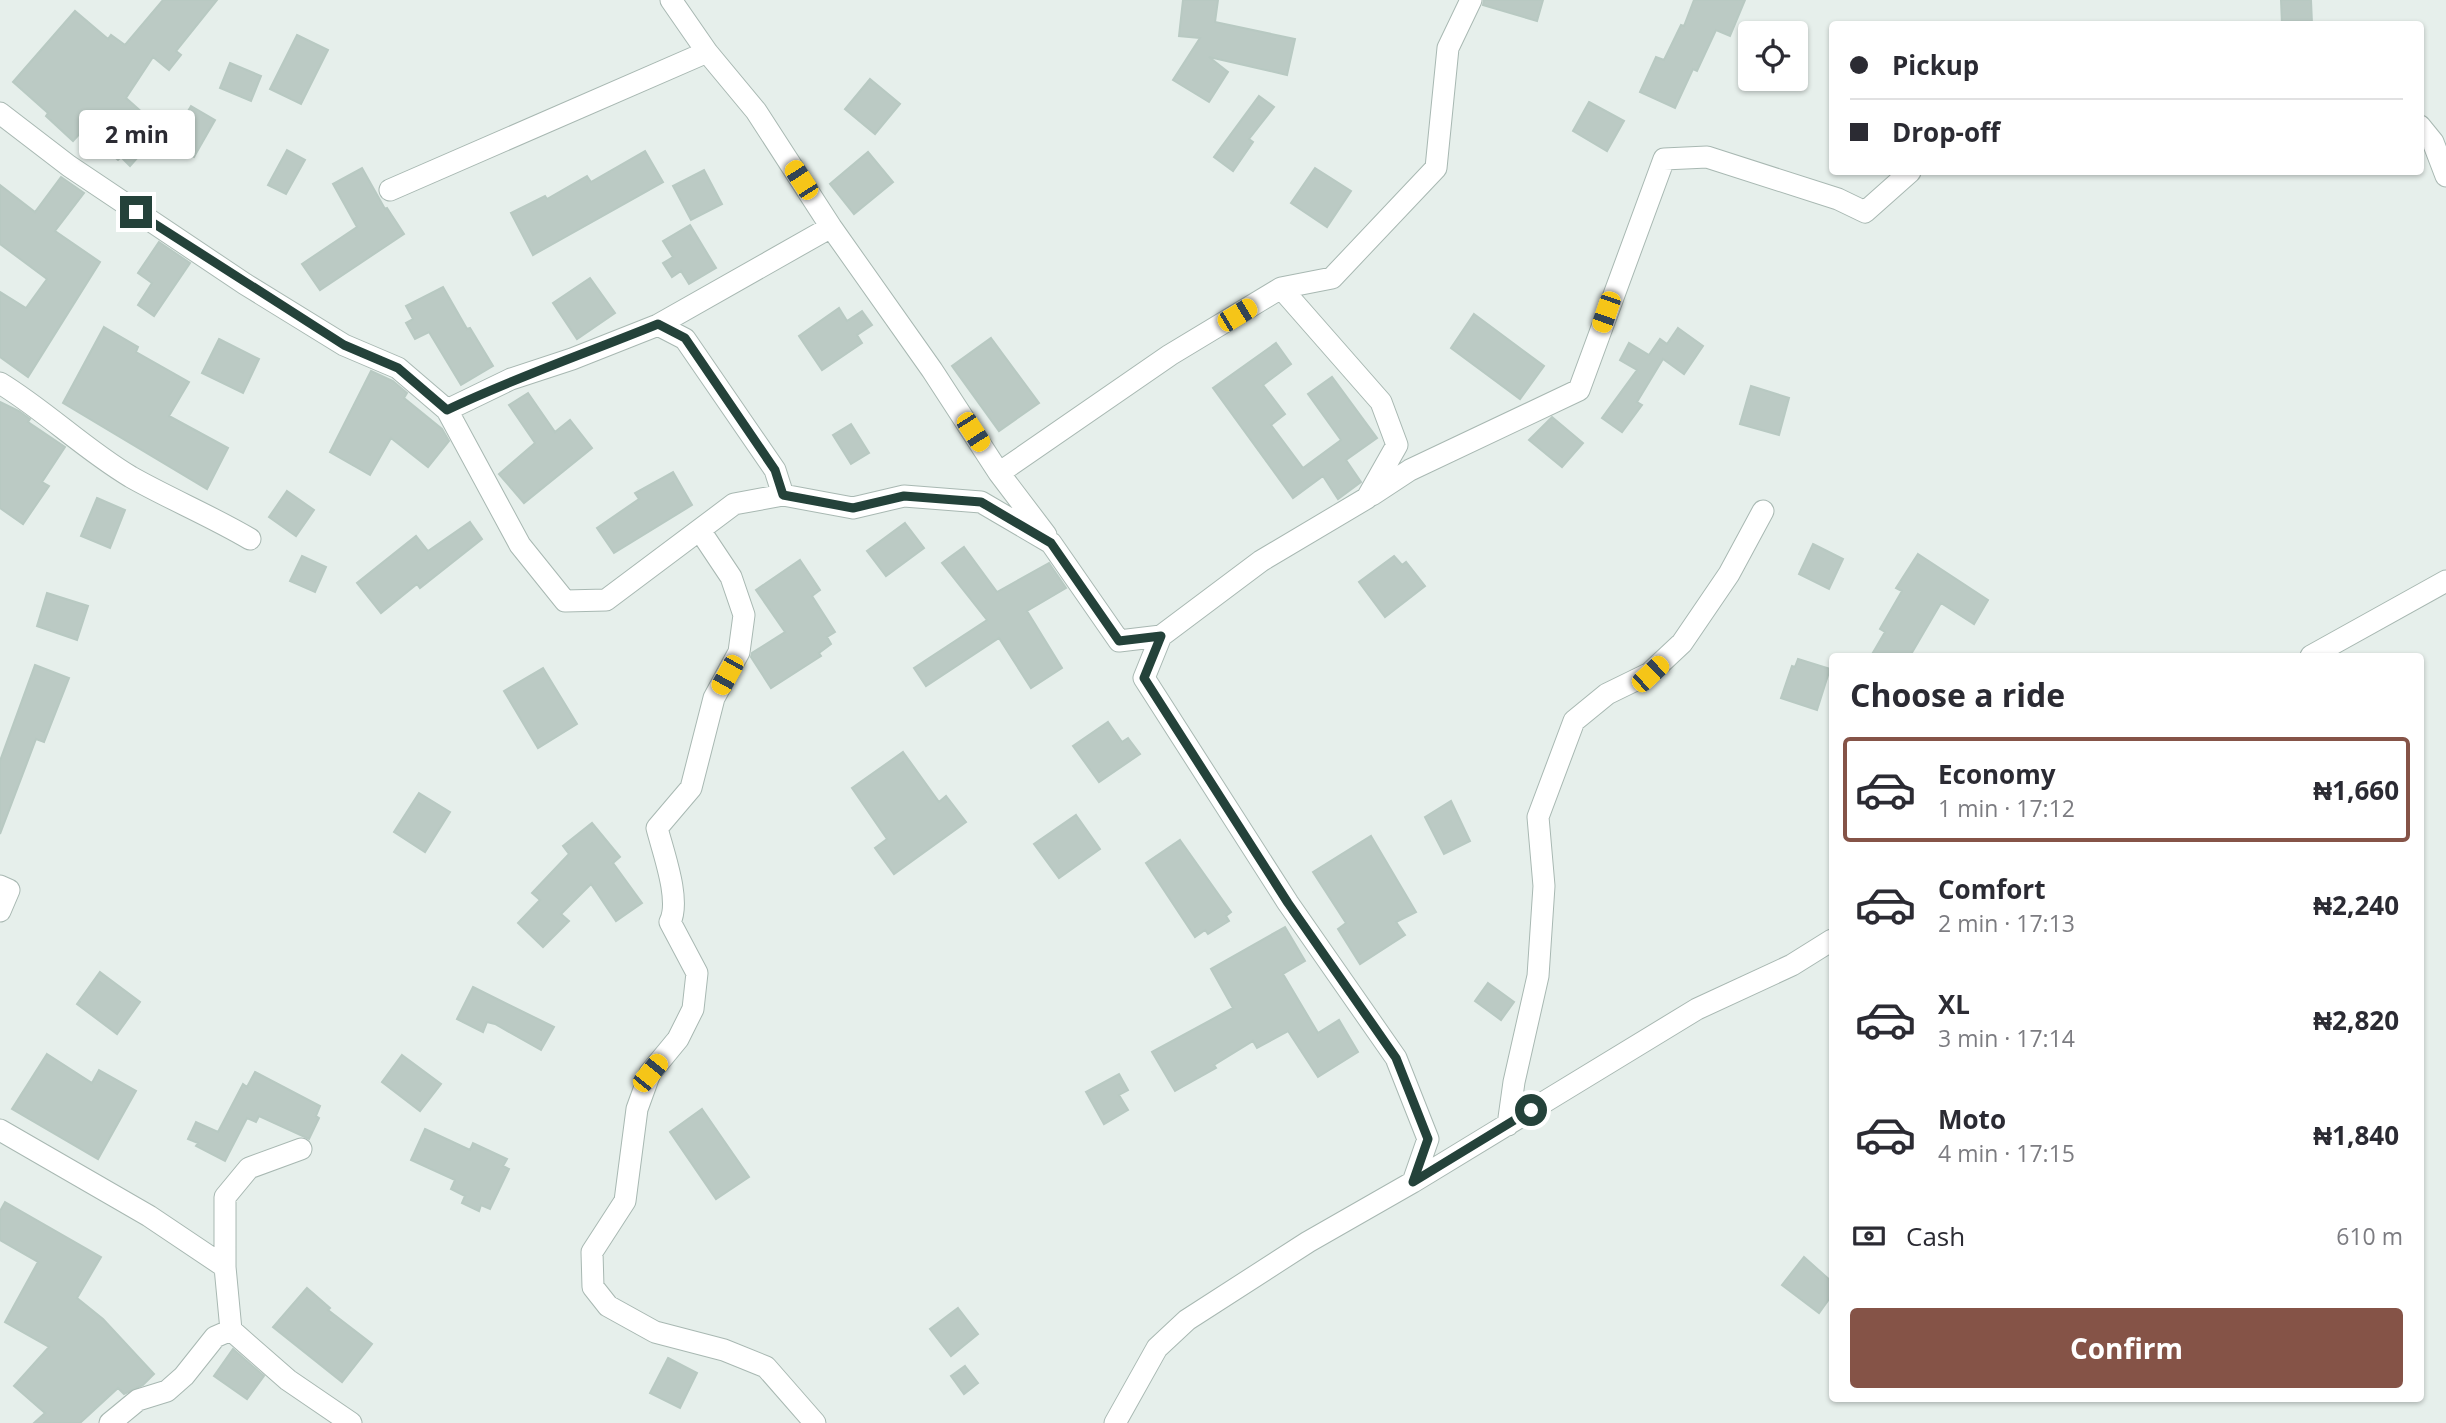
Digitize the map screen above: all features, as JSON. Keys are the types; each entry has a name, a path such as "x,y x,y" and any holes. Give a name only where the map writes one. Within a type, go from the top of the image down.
{"street":[{"path":"671,0 707,52 756,111 831,227 932,370 999,473 1119,641 1161,636 1261,561 1410,470 1579,390 1664,159 1707,157 1838,199 1866,212 1907,175"},
{"path":"999,473 1170,355 1281,288 1332,278 1436,168 1448,48 1471,0"},
{"path":"390,190 707,52"},
{"path":"0,113 69,166 244,284 344,345 398,368 447,410 520,545 565,601 606,600 661,556 701,531 734,504 783,495 853,508 904,496 981,502 1051,543"},
{"path":"2424,131 2433,142 2446,176"},
{"path":"447,410 511,379 572,359 658,324 831,227"},
{"path":"1281,288 1381,402 1397,445 1367,498"},
{"path":"658,324 685,338 775,470 783,495"},
{"path":"0,383 35,405 92,451 132,477 250,539"},
{"path":"1508,1125 1514,1082 1538,976 1544,886 1538,817 1574,721 1607,694 1650,674 1682,643 1729,574 1763,511"},
{"path":"701,531 731,577 744,615 739,652 714,698 691,788 657,828 669,872 673,915 670,922 697,973 693,1009 678,1039 650,1073 637,1110 625,1201 592,1252 593,1287 608,1306 655,1332 724,1350 766,1367 814,1423"},
{"path":"2316,653 2446,581"},
{"path":"1161,636 1144,678 1288,903 1396,1058 1428,1139 1413,1182"},
{"path":"0,886 9,890 0,911"},
{"path":"1115,1423 1157,1348 1187,1320 1308,1242 1413,1182 1697,1009 1793,965 1829,942"},
{"path":"0,1130 149,1216 225,1267"},
{"path":"301,1149 249,1168 225,1197 225,1267 231,1331 288,1380 351,1423"},
{"path":"110,1423 138,1400 167,1391 184,1376 215,1337 231,1331"}],"building":[{"path":"163,0 217,0 176,51 181,55 169,70 153,57 126,98 162,130 130,166 121,157 118,160 83,130 73,141 46,116 48,113 13,82 75,11 108,39 111,35 125,45"},
{"path":"1183,0 1218,0 1215,22 1295,39 1287,75 1209,57 1228,72 1209,102 1173,80 1200,38 1179,36"},
{"path":"1484,0 1543,0 1537,21 1483,5"},
{"path":"1694,0 1745,0 1730,36 1716,30 1697,71 1693,69 1675,108 1640,92 1656,57 1664,60 1681,25 1684,26"},
{"path":"2281,0 2311,0 2312,21 2282,21"},
{"path":"297,35 328,50 301,104 270,89"},
{"path":"230,63 261,76 251,101 220,88"},
{"path":"870,79 900,104 875,134 845,109"},
{"path":"1259,96 1274,107 1249,139 1253,142 1233,171 1214,157"},
{"path":"1589,102 1624,121 1607,151 1573,131"},
{"path":"191,106 215,120 194,157 164,140 174,123 179,126"},
{"path":"287,150 305,160 286,194 268,185"},
{"path":"645,151 663,182 533,255 511,213 545,196 547,199 587,176 591,182"},
{"path":"868,152 893,182 854,214 830,184"},
{"path":"362,168 385,209 387,208 404,234 320,290 302,264 357,227 333,184"},
{"path":"1315,168 1351,191 1327,227 1291,203"},
{"path":"704,170 722,204 691,220 673,186"},
{"path":"61,177 84,193 55,231 100,262 28,377 0,357 0,292 26,308 47,279 0,244 0,185 35,212"},
{"path":"690,225 716,268 689,284 681,271 672,277 663,263 673,257 663,241"},
{"path":"159,242 190,263 154,316 138,305 152,283 138,273"},
{"path":"590,278 615,313 577,339 553,303"},
{"path":"443,287 467,329 470,328 493,366 461,385 429,332 415,339 406,323 413,319 406,306"},
{"path":"839,308 847,321 862,311 872,325 857,335 862,343 822,370 799,336"},
{"path":"1474,314 1544,366 1520,399 1451,348"},
{"path":"104,327 138,347 136,352 189,382 169,416 228,448 207,489 63,403"},
{"path":"1678,328 1703,346 1684,374 1663,359 1637,402 1642,405 1622,432 1602,418 1637,370 1620,360 1629,343 1649,355 1660,339 1667,344"},
{"path":"991,338 1039,403 999,431 952,366"},
{"path":"219,339 259,359 243,393 202,373"},
{"path":"1276,343 1291,364 1263,385 1285,414 1271,425 1303,468 1341,440 1308,394 1332,377 1377,438 1346,460 1361,482 1338,499 1323,476 1293,498 1213,388"},
{"path":"371,371 393,381 407,393 404,398 442,429 449,441 428,467 391,438 370,475 330,452"},
{"path":"1751,386 1789,398 1779,435 1740,424"},
{"path":"528,393 555,432 570,420 592,448 524,503 499,474 535,443 509,405"},
{"path":"0,402 19,411 30,419 28,422 65,447 42,482 49,486 23,524 0,508"},
{"path":"1552,417 1583,443 1562,467 1529,440"},
{"path":"851,424 869,453 851,464 833,435"},
{"path":"673,472 692,505 614,553 597,528 639,499 635,493"},
{"path":"287,491 314,510 296,536 269,517"},
{"path":"97,498 125,510 110,548 81,536"},
{"path":"470,522 482,539 420,588 417,584 381,613 357,583 416,536 428,551"},
{"path":"905,523 924,548 886,576 867,551"},
{"path":"1813,544 1843,559 1829,589 1799,574"},
{"path":"964,547 997,592 1049,563 1066,588 1027,611 1062,668 1031,688 999,638 926,686 914,668 987,620 942,563"},
{"path":"1918,554 1988,600 1974,624 1941,603 1912,653 1873,653 1885,632 1880,629 1902,591 1896,588"},
{"path":"302,556 326,567 315,592 290,581"},
{"path":"1394,556 1402,565 1406,562 1425,586 1385,617 1359,582"},
{"path":"800,560 820,590 812,596 835,632 827,637 831,644 819,653 821,656 771,688 751,657 752,653 785,632 756,590"},
{"path":"47,593 88,606 77,640 37,626"},
{"path":"1798,659 1829,669 1817,710 1781,698 1792,666 1795,667"},
{"path":"35,665 69,678 44,742 36,739 0,834 0,761"},
{"path":"543,668 577,724 538,748 504,691"},
{"path":"1108,722 1122,742 1128,738 1140,754 1099,782 1073,746"},
{"path":"903,752 939,802 946,796 966,822 894,874 875,848 887,839 852,788"},
{"path":"419,793 450,812 425,852 394,832"},
{"path":"1451,801 1470,841 1444,854 1425,817"},
{"path":"1076,815 1100,849 1059,878 1034,844"},
{"path":"592,823 620,857 613,863 642,903 616,921 591,884 561,914 569,921 543,947 518,923 540,900 532,893 569,854 563,846"},
{"path":"1371,836 1416,912 1396,922 1405,935 1360,964 1338,929 1346,923 1313,872"},
{"path":"1180,840 1231,912 1226,916 1229,921 1208,934 1205,930 1195,937 1146,863"},
{"path":"1285,927 1305,961 1283,974 1318,1033 1339,1020 1358,1052 1318,1077 1288,1031 1257,1048 1253,1041 1214,1065 1216,1068 1175,1091 1152,1052 1233,1008 1211,969"},
{"path":"100,972 140,1002 117,1034 77,1004"},
{"path":"1488,983 1514,1002 1501,1020 1475,1001"},
{"path":"473,987 554,1027 541,1050 495,1024 487,1022 483,1032 457,1019"},
{"path":"47,1054 92,1083 99,1070 136,1091 98,1159 12,1109"},
{"path":"402,1055 441,1084 420,1111 382,1082"},
{"path":"255,1072 320,1106 316,1116 319,1118 309,1139 259,1116 256,1122 247,1118 225,1161 188,1139 196,1122 218,1132 243,1084 247,1087"},
{"path":"1119,1074 1128,1090 1119,1095 1128,1110 1104,1124 1086,1092"},
{"path":"702,1109 749,1177 716,1199 670,1132"},
{"path":"425,1129 470,1150 473,1143 507,1159 503,1166 509,1169 490,1209 481,1205 479,1211 462,1203 465,1196 451,1189 455,1180 411,1160"},
{"path":"5,1202 101,1257 77,1298 103,1319 154,1374 143,1385 124,1394 118,1388 80,1423 34,1423 45,1413 14,1386 49,1347 5,1322 38,1262 0,1240 0,1211"},
{"path":"1804,1257 1829,1279 1829,1299 1819,1313 1782,1285"},
{"path":"307,1288 330,1308 328,1310 372,1344 342,1382 273,1327"},
{"path":"958,1308 978,1334 951,1356 930,1329"},
{"path":"233,1349 264,1376 247,1399 214,1376"},
{"path":"668,1358 697,1373 680,1408 650,1393"},
{"path":"965,1366 978,1383 964,1394 951,1376"}],"route":[{"path":"136,212 244,284 344,345 398,368 447,410 511,379 572,359 658,324 685,338 775,470 783,495 853,508 904,496 981,502 1051,543 1119,641 1161,636 1144,678 1288,903 1396,1058 1428,1139 1413,1182 1531,1110"}]}
